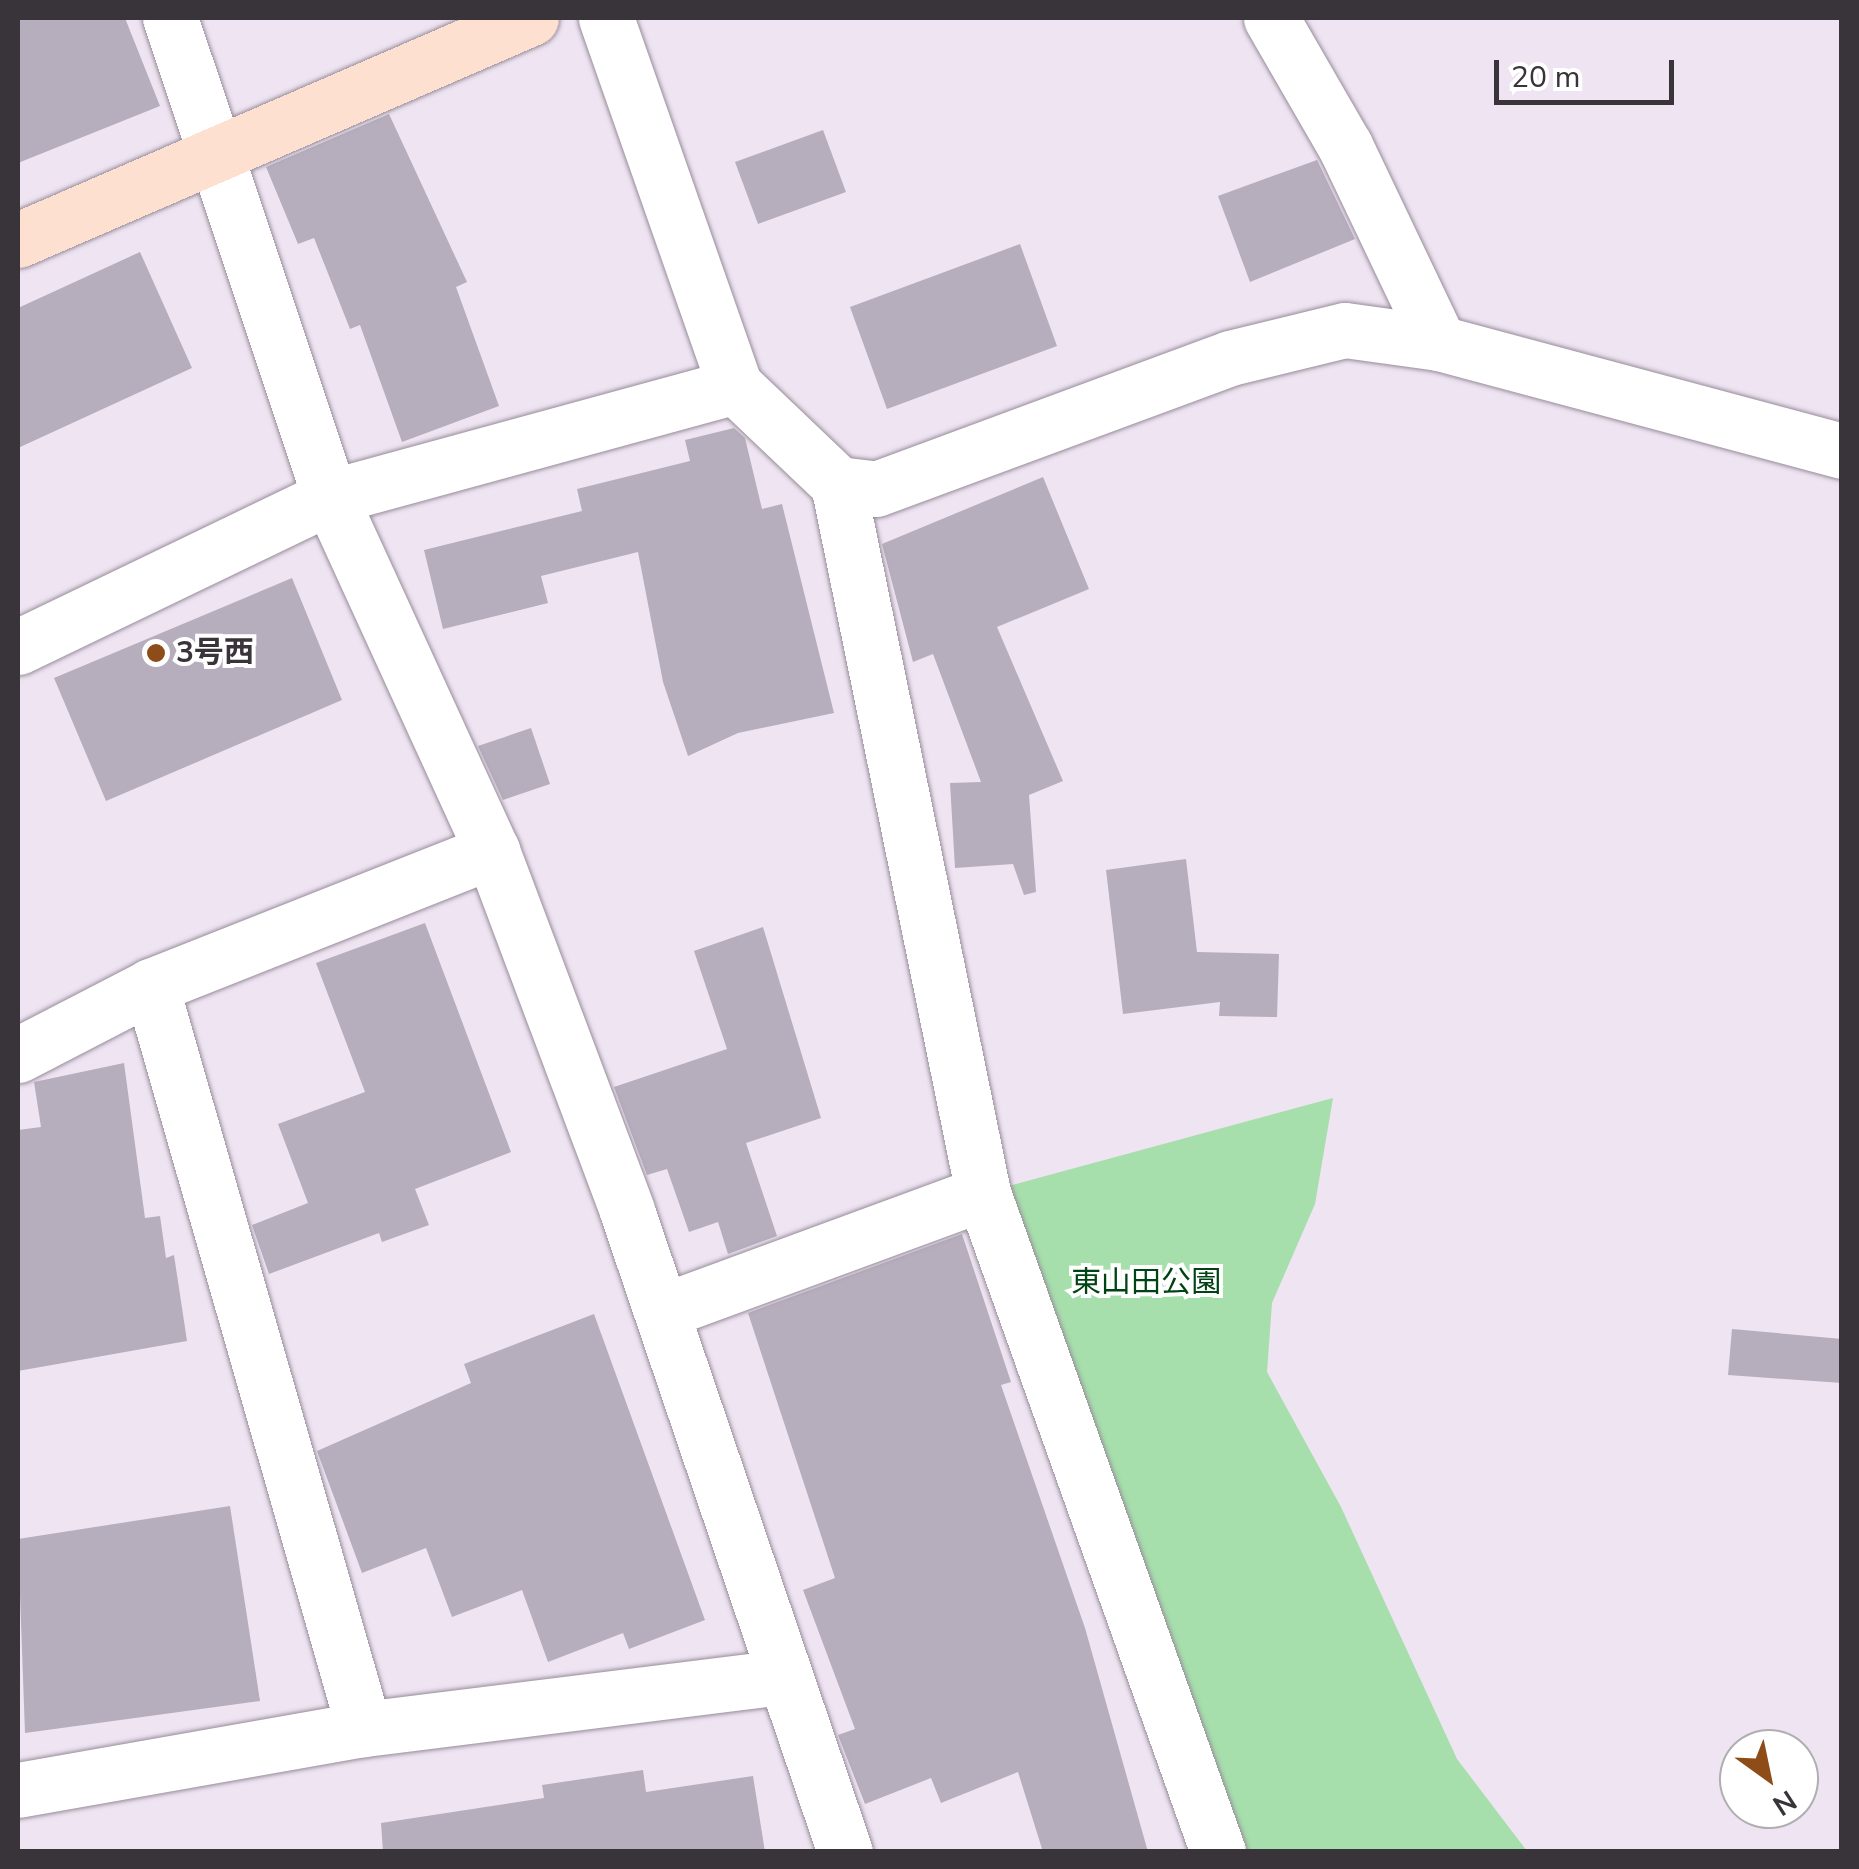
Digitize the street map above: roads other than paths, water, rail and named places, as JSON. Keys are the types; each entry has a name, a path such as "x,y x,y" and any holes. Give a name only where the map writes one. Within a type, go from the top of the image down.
{"street":[{"path":"170,18 219,146 330,496 492,851 663,1311 781,1677 845,1852"},
{"path":"18,240 219,146 531,18"},
{"path":"606,18 735,386 838,484 982,1193 1218,1852"},
{"path":"1272,18 1345,146 1439,343"},
{"path":"838,484 876,489 1230,358 1345,330 1439,343 1842,451"},
{"path":"18,647 330,496 735,386"},
{"path":"18,1056 151,986 492,851"},
{"path":"151,986 364,1729"},
{"path":"663,1311 982,1193"},
{"path":"18,1790 364,1729 781,1677"}],"place":[{"name":"3号西","path":"156,653"}],"park label":[{"name":"東山田公園","path":"1146,1283"}]}
